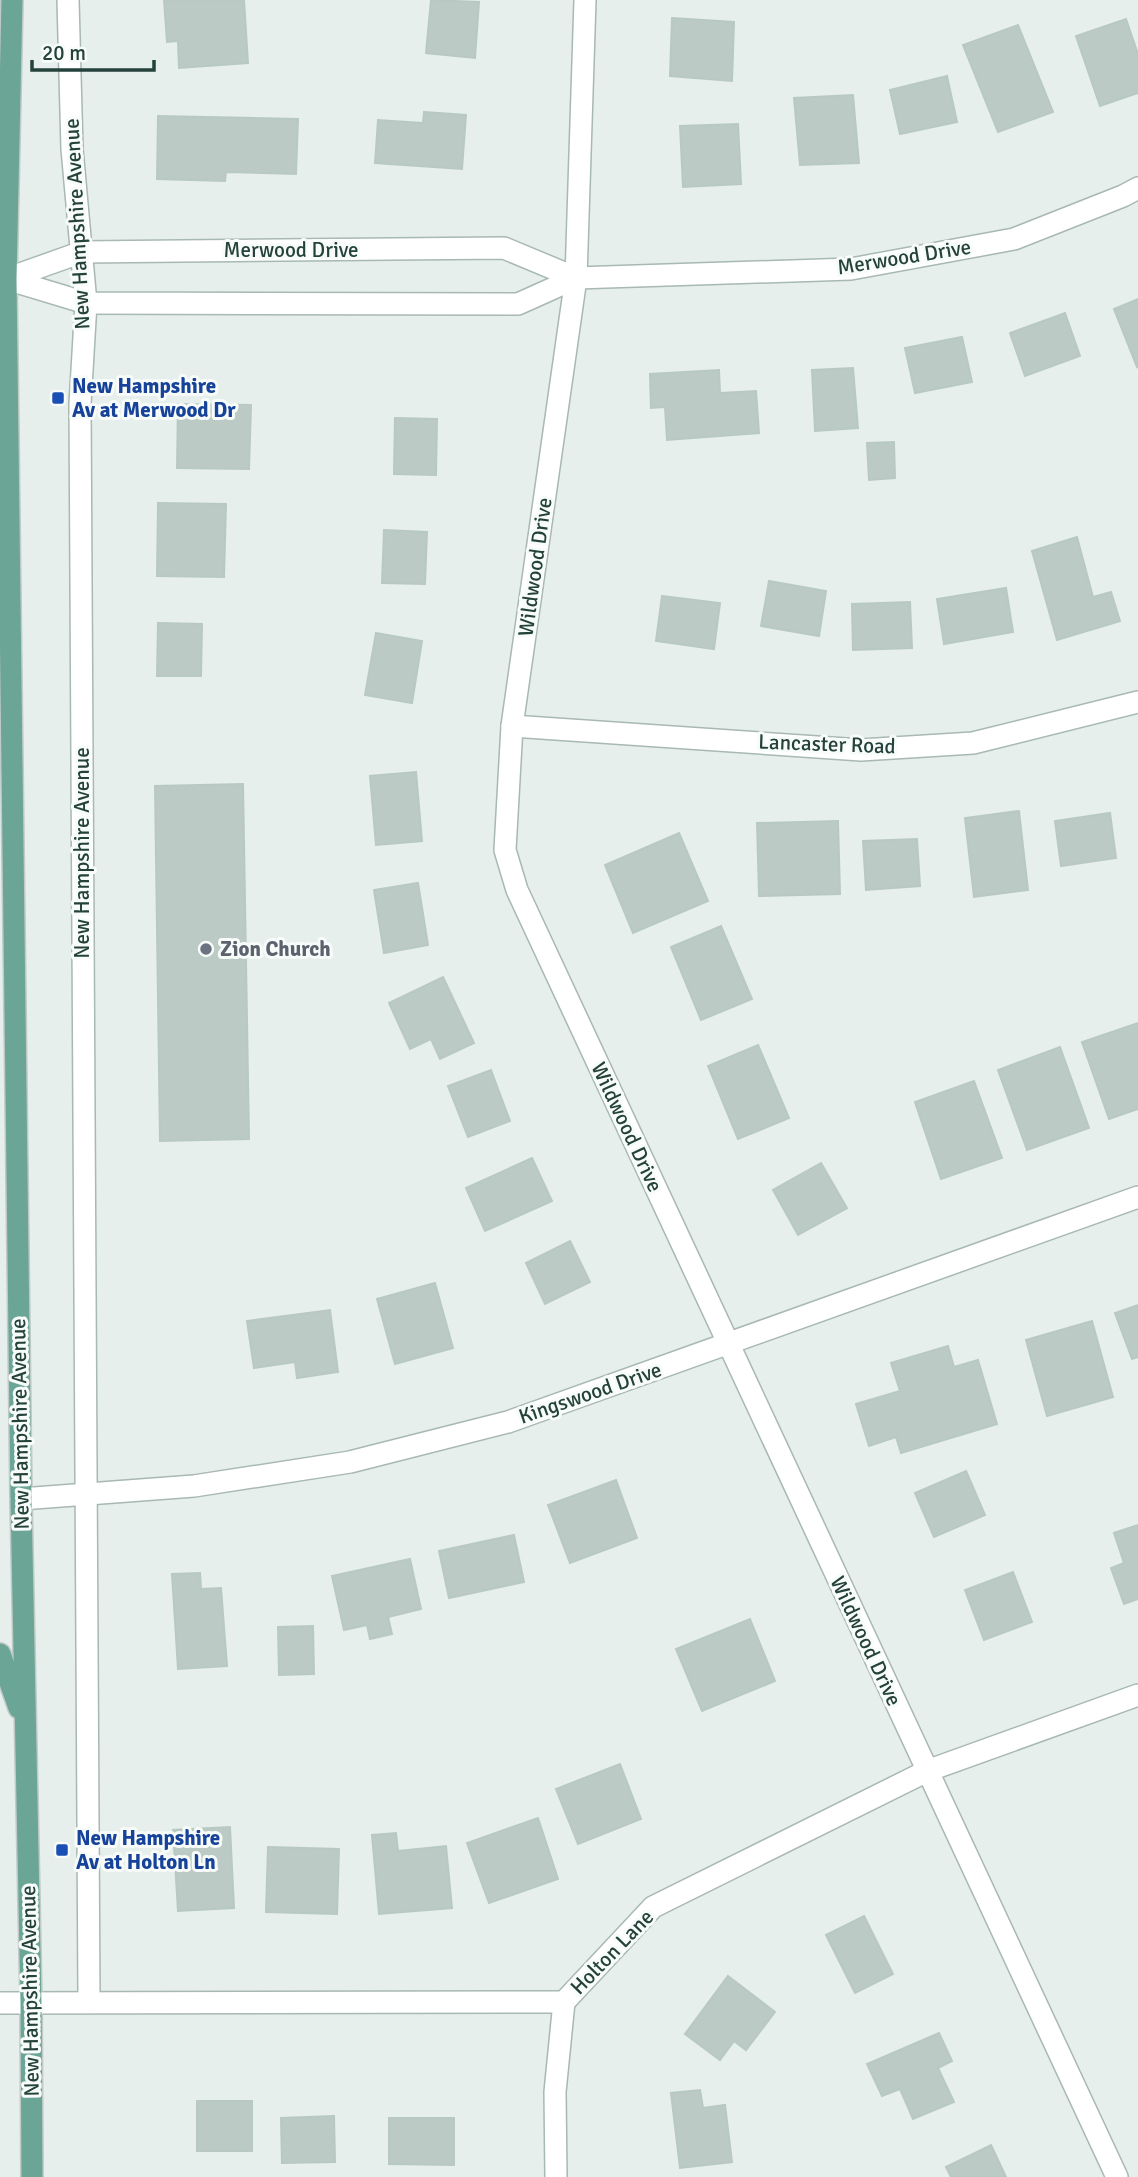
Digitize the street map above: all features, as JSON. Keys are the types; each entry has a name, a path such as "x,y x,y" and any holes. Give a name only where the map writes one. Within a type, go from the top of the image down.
{"main road":[{"name":"New Hampshire Avenue","path":"12,0 3,278 32,2177"},
{"path":"0,1654 26,1726"}],"street":[{"name":"New Hampshire Avenue","path":"68,0 72,149 86,303 80,404 89,2002"},
{"name":"Wildwood Drive","path":"585,0 576,278 512,726 505,850 517,890 1117,2177"},
{"name":"Merwood Drive","path":"3,278 86,303 518,304 576,278 850,269 1014,239 1138,188"},
{"name":"Merwood Drive","path":"3,278 82,252 504,248 576,278"},
{"name":"Lancaster Road","path":"512,726 860,750 973,743 1138,702"},
{"name":"Kingswood Drive","path":"21,1499 194,1486 350,1462 508,1422 1138,1197"},
{"name":"Holton Lane","path":"0,2003 564,2002 653,1906 927,1771 1138,1695"},
{"path":"556,2177 555,2092 564,2002"}],"building":[{"path":"164,0 244,0 248,63 179,68 178,41 167,42"},
{"path":"431,0 479,2 475,58 426,53"},
{"path":"672,18 734,22 732,81 670,76"},
{"path":"1126,19 1138,54 1138,93 1100,106 1076,36"},
{"path":"1018,25 1053,112 998,132 963,45"},
{"path":"947,76 957,122 900,134 890,90"},
{"path":"853,95 859,163 800,165 794,98"},
{"path":"424,112 466,115 462,169 375,163 378,120 423,123"},
{"path":"158,116 298,119 296,174 226,172 225,181 157,179"},
{"path":"738,124 741,184 683,187 680,126"},
{"path":"1138,299 1138,366 1137,367 1114,309"},
{"path":"1065,313 1080,356 1025,376 1010,333"},
{"path":"962,337 972,382 915,393 905,348"},
{"path":"853,368 858,428 815,431 812,370"},
{"path":"719,370 720,393 756,391 759,433 667,440 665,407 651,408 650,374"},
{"path":"178,404 251,405 249,469 177,468"},
{"path":"395,418 437,419 436,475 394,474"},
{"path":"894,442 895,478 869,480 867,443"},
{"path":"158,503 226,504 224,577 157,576"},
{"path":"384,530 427,532 425,584 382,583"},
{"path":"1077,537 1093,597 1111,592 1120,621 1057,640 1032,551"},
{"path":"769,581 826,591 819,636 761,626"},
{"path":"1006,588 1013,632 944,644 937,599"},
{"path":"662,596 720,603 714,649 656,641"},
{"path":"910,602 912,648 853,650 852,604"},
{"path":"158,623 202,624 201,676 157,676"},
{"path":"376,633 422,641 412,703 365,695"},
{"path":"416,772 422,841 376,845 370,776"},
{"path":"243,784 249,1139 160,1141 155,786"},
{"path":"1019,811 1028,890 974,897 965,818"},
{"path":"1110,813 1116,858 1061,866 1055,821"},
{"path":"838,821 840,894 759,896 757,823"},
{"path":"679,833 708,901 633,933 605,865"},
{"path":"917,839 920,886 866,890 863,841"},
{"path":"418,883 428,945 384,953 374,890"},
{"path":"721,926 752,999 701,1020 671,947"},
{"path":"443,977 474,1043 440,1059 431,1039 410,1049 389,1003"},
{"path":"1138,1023 1138,1109 1109,1119 1082,1042"},
{"path":"758,1045 789,1118 738,1139 708,1066"},
{"path":"1060,1047 1089,1128 1027,1150 998,1070"},
{"path":"491,1070 510,1121 468,1137 448,1086"},
{"path":"974,1081 1002,1158 941,1179 915,1102"},
{"path":"532,1158 552,1201 485,1231 466,1188"},
{"path":"821,1163 847,1208 798,1235 773,1190"},
{"path":"570,1241 590,1282 545,1304 526,1263"},
{"path":"435,1283 453,1348 395,1364 377,1299"},
{"path":"1138,1305 1138,1357 1132,1359 1115,1313"},
{"path":"330,1310 338,1372 297,1378 295,1362 254,1368 247,1321"},
{"path":"1092,1321 1113,1397 1047,1416 1026,1340"},
{"path":"948,1346 954,1367 978,1360 997,1424 901,1453 896,1437 869,1446 856,1404 900,1391 891,1363"},
{"path":"966,1471 985,1515 934,1537 915,1493"},
{"path":"616,1480 637,1538 570,1563 548,1505"},
{"path":"1138,1525 1138,1599 1124,1604 1111,1568 1124,1563 1114,1533"},
{"path":"514,1535 524,1582 449,1598 439,1551"},
{"path":"410,1559 421,1609 388,1617 392,1634 370,1639 367,1625 344,1630 332,1576"},
{"path":"1013,1572 1032,1622 984,1640 965,1590"},
{"path":"200,1573 201,1589 221,1588 227,1666 178,1669 172,1574"},
{"path":"750,1619 775,1681 702,1711 676,1649"},
{"path":"313,1626 314,1674 279,1675 278,1627"},
{"path":"620,1764 641,1819 578,1844 556,1789"},
{"path":"538,1818 558,1879 489,1903 467,1843"},
{"path":"230,1827 234,1908 178,1911 173,1830"},
{"path":"396,1833 398,1851 446,1846 452,1908 379,1914 372,1835"},
{"path":"268,1847 339,1849 337,1914 266,1912"},
{"path":"864,1916 893,1974 855,1993 826,1935"},
{"path":"728,1976 775,2012 746,2050 734,2041 720,2060 685,2034"},
{"path":"939,2033 952,2061 938,2068 954,2102 913,2119 900,2089 882,2096 867,2064"},
{"path":"700,2090 703,2108 725,2105 732,2162 680,2168 671,2093"},
{"path":"197,2101 252,2101 252,2151 197,2151"},
{"path":"334,2116 335,2162 282,2163 281,2118"},
{"path":"389,2118 454,2118 454,2165 389,2164"},
{"path":"991,2145 1006,2177 951,2177 946,2167"}],"place":[{"name":"New Hampshire Av at Merwood Dr","path":"58,398"},
{"name":"Zion Church","path":"206,949"},
{"name":"New Hampshire Av at Holton Ln","path":"62,1850"}]}
